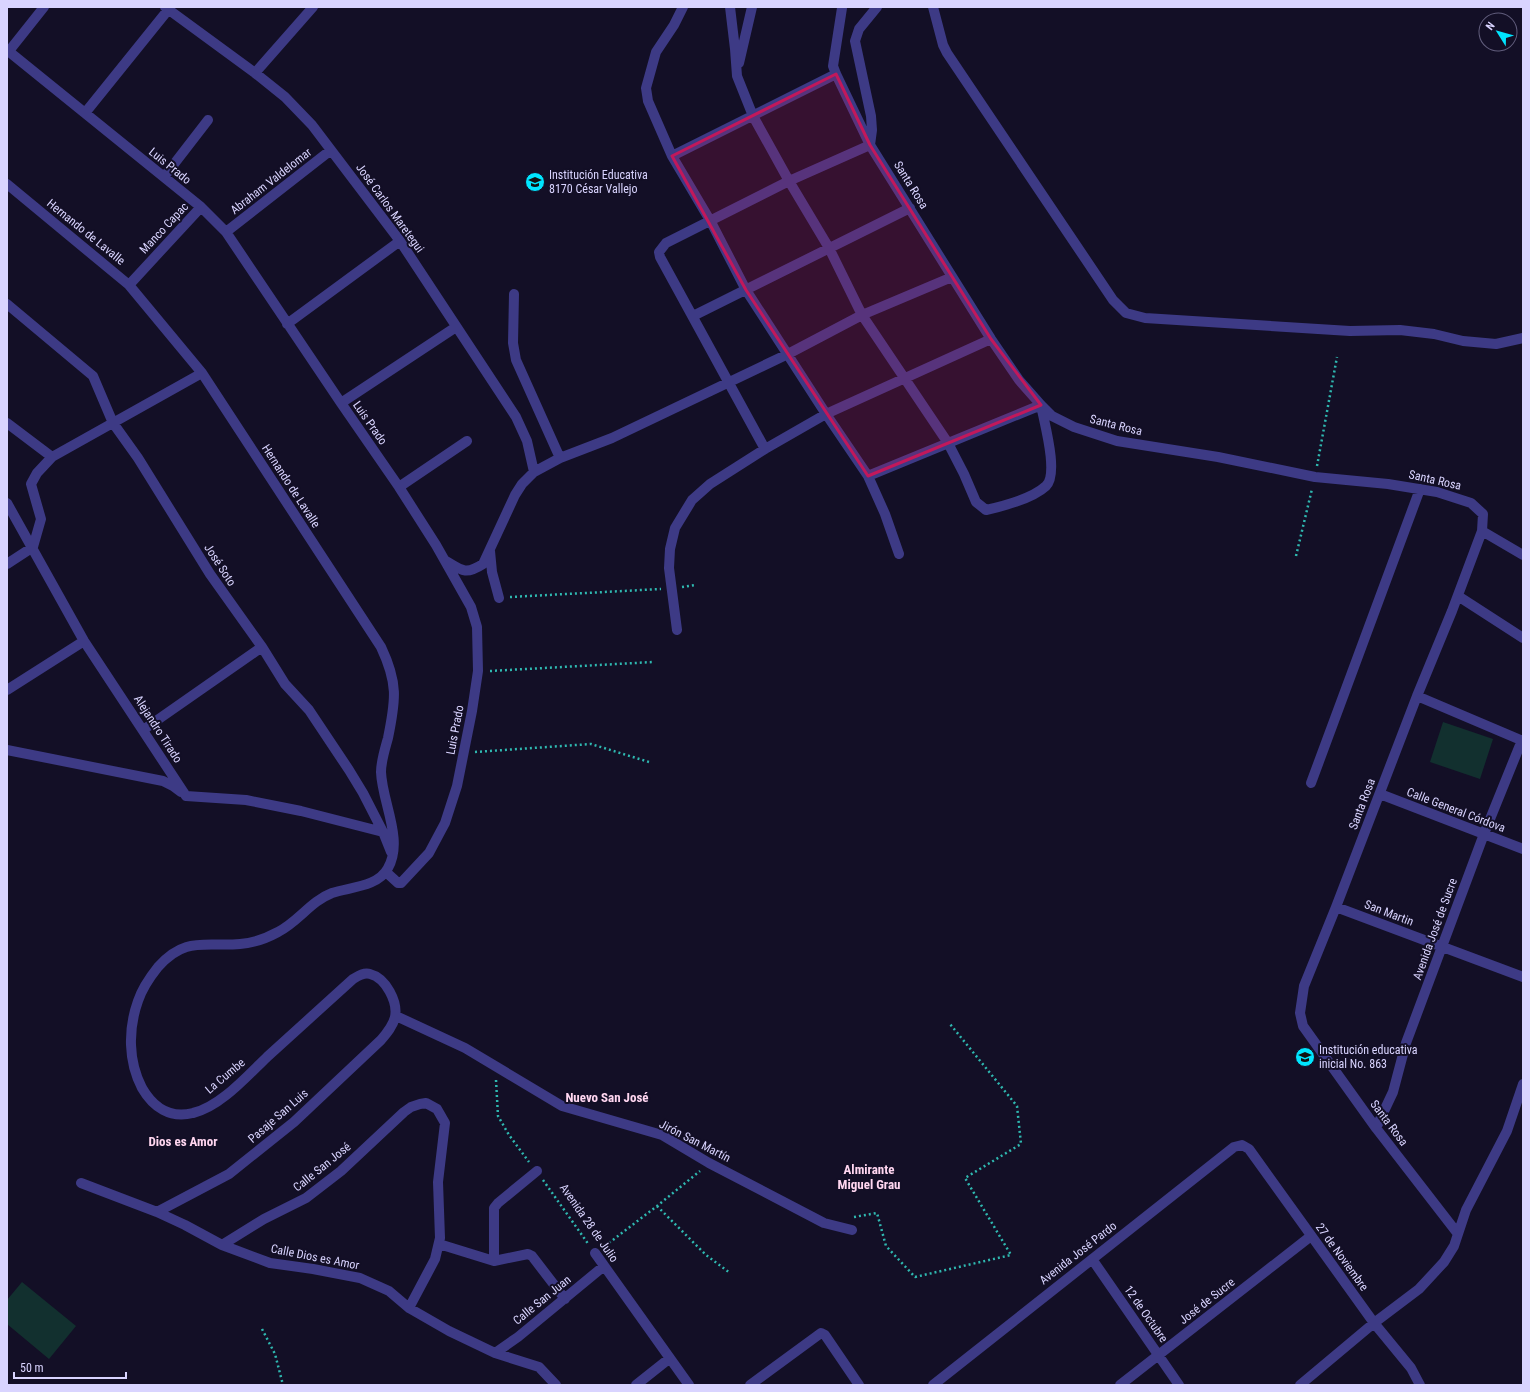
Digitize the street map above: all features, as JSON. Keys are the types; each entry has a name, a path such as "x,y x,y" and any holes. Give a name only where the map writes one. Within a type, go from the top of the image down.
{"street":[{"path":"8,51 44,7"},
{"path":"255,73 313,7"},
{"path":"683,7 674,25 656,52 646,88 648,101 672,156 711,222 746,290 868,476 885,514 899,554"},
{"path":"730,7 735,49 736,76 753,116 789,181 829,248 862,315 948,443 976,502 986,510 1027,497 1046,485 1050,477 1051,462 1041,405 948,443 868,476"},
{"path":"736,76 752,7"},
{"path":"765,449 660,257 659,252 666,243 711,222 789,181 870,144 872,116 855,41 859,29 877,7"},
{"path":"933,7 943,44 948,53 1113,300 1126,313 1145,318 1350,331 1400,330 1434,334 1463,341 1496,344 1523,338"},
{"path":"85,113 167,8"},
{"name":"José Carlos Maretegui","path":"167,8 255,73 290,103 312,125 400,241 516,417 527,441 534,472"},
{"name":"Santa Rosa","path":"842,8 833,62 836,74 870,144 991,339 1019,380 1052,416 1064,422 1117,441 1218,457 1315,477 1388,484 1420,489 1471,503 1483,514 1482,531 1458,596 1417,696 1304,986 1300,1013 1303,1026 1376,1128 1458,1234"},
{"name":"Luis Prado","path":"8,51 201,207 226,232 399,487 471,607 476,627 478,671 457,786 445,823 429,853 401,883 398,883 386,872"},
{"path":"672,156 836,74"},
{"path":"164,177 208,120"},
{"name":"Abraham Valdelomar","path":"226,232 331,150"},
{"name":"Hernando de Lavalle","path":"7,184 129,285 202,373 381,647 389,664 395,689 394,707 381,771 382,785 392,827 393,857 386,872"},
{"name":"Manco Capac","path":"129,285 201,207"},
{"path":"693,316 910,208"},
{"path":"287,324 400,241"},
{"path":"444,560 462,571 473,570 483,564 515,495 522,484 534,472 560,458 612,438 788,354 862,315 952,277"},
{"path":"514,294 513,343 516,360 560,458"},
{"name":"José Soto","path":"7,304 93,376 113,423 138,458 214,580 262,647 285,684 309,710 349,770 363,793 393,857"},
{"path":"341,403 456,328"},
{"path":"677,630 669,568 670,548 676,528 692,500 710,484 765,449 826,414 991,339"},
{"path":"7,564 33,547 41,519 31,484 37,473 52,457 202,373"},
{"path":"7,423 52,457"},
{"path":"399,487 467,441"},
{"path":"1311,783 1420,489"},
{"name":"Alejandro Tirado","path":"7,503 33,547 84,641 186,796"},
{"path":"1482,531 1523,555"},
{"path":"490,551 492,572 499,598"},
{"path":"1458,596 1523,638"},
{"path":"7,690 84,641"},
{"path":"143,730 262,647"},
{"path":"1417,696 1522,741"},
{"name":"Avenida José de Sucre","path":"1376,1128 1392,1092 1406,1043 1484,834 1522,741"},
{"path":"7,750 162,781 173,786 186,796 254,802 301,811 382,832"},
{"name":"Calle General Córdova","path":"1380,794 1523,849"},
{"name":"La Cumbe","path":"386,872 367,884 334,893 319,899 280,932 241,944 198,945 177,951 168,956 152,974 138,999 132,1025 131,1051 139,1082 153,1102 160,1109 169,1113 177,1115 192,1114 221,1099 353,979 361,974 370,973 384,982 393,998 396,1016"},
{"name":"San Martin","path":"1336,907 1523,977"},
{"name":"Jirón San Martín","path":"396,1016 465,1048 562,1106 662,1135 709,1163 824,1223 852,1230"},
{"name":"Pasaje San Luis","path":"157,1212 229,1174 294,1122 381,1040 391,1028 396,1016"},
{"path":"1300,1385 1374,1323 1419,1289 1444,1262 1454,1246 1466,1210 1507,1131 1523,1084"},
{"name":"Calle San José","path":"222,1245 264,1219 306,1198 341,1171 411,1107 426,1103 437,1110 445,1123 438,1182 439,1244"},
{"name":"27 de Noviembre","path":"1242,1145 1249,1149 1374,1323 1411,1368 1420,1385"},
{"name":"Avenida José Pardo","path":"936,1384 1092,1258 1234,1147 1242,1145"},
{"path":"494,1261 494,1208 537,1171"},
{"name":"Calle Dios es Amor","path":"81,1183 157,1212 222,1245 270,1263 360,1278 389,1291 410,1308 450,1332 495,1353 539,1367 556,1385"},
{"name":"José de Sucre","path":"1120,1385 1311,1236"},
{"path":"410,1308 435,1259 439,1244 494,1261 528,1254 565,1299"},
{"name":"Avenida 28 de Julio","path":"595,1253 689,1385"},
{"name":"12 de Octubre","path":"1092,1258 1179,1385"},
{"name":"Calle San Juan","path":"495,1353 518,1337 604,1266"},
{"path":"750,1385 821,1333 825,1335 859,1385"},
{"path":"636,1385 670,1358"}],"path":[{"path":"1296,556 1315,477 1337,357"},
{"path":"499,598 672,588 695,585"},
{"path":"478,671 653,662"},
{"path":"464,753 591,744 649,762"},
{"path":"847,1219 877,1213 886,1246 915,1278 1011,1255 965,1178 1021,1144 1017,1106 950,1024"},
{"name":"Avenida 28 de Julio","path":"495,1067 498,1116 509,1135 537,1171 595,1253"},
{"path":"595,1253 657,1206 709,1163"},
{"path":"657,1206 706,1255 730,1273"},
{"path":"262,1328 275,1354 283,1385"}],"highlighted area":[{"path":"836,74 870,145 991,339 1041,405 868,476 746,290 672,156"}],"green space":[{"path":"1443,722 1493,739 1480,779 1430,762"},
{"path":"22,1282 76,1326 49,1359 7,1324 7,1300"}],"place":[{"name":"Institución Educativa 8170 César Vallejo","path":"535,182"},
{"name":"Institución educativa inicial No. 863","path":"1305,1057"}],"district":[{"name":"Nuevo San José","path":"607,1097"},
{"name":"Dios es Amor","path":"183,1141"},
{"name":"Almirante Miguel Grau","path":"869,1176"}]}
